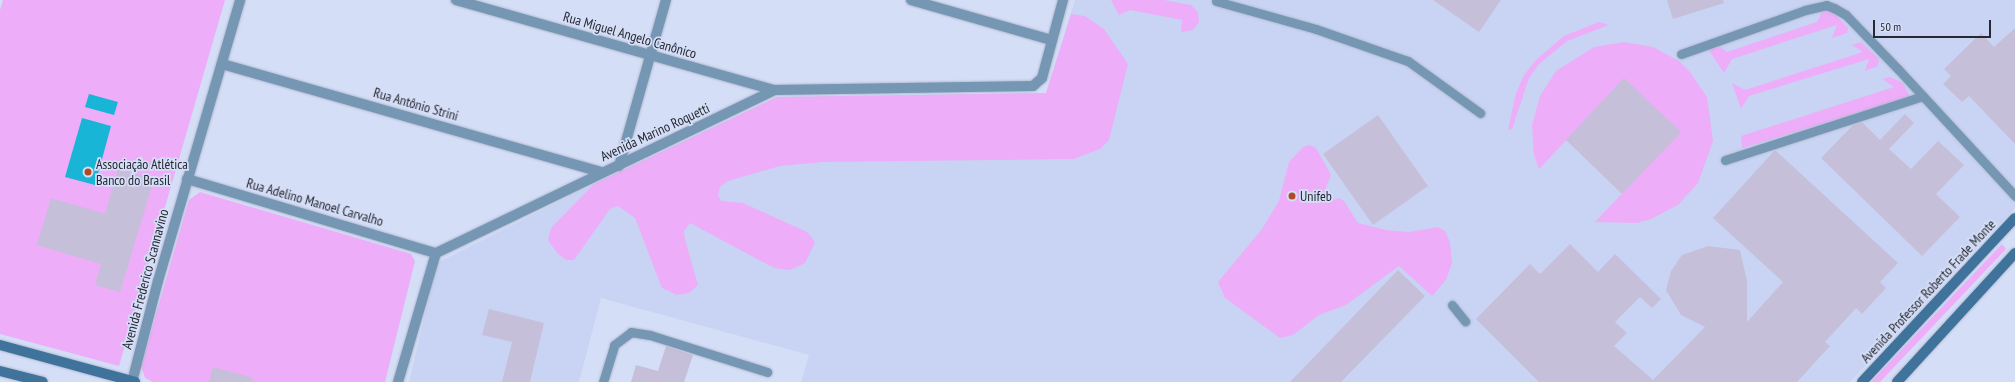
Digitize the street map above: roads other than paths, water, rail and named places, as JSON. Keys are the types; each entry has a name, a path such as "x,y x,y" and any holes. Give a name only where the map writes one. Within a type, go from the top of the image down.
{"main road":[{"name":"Avenida Professor Roberto Frade Monte","path":"1862,382 2015,218"},
{"path":"1897,382 2015,253"},
{"path":"0,345 133,382"},
{"path":"0,370 43,382"}],"street":[{"name":"Avenida Frederico Scannavino","path":"133,382 187,179 240,0"},
{"name":"Rua Miguel Angelo Canônico","path":"456,0 774,90"},
{"path":"619,166 666,0"},
{"path":"911,0 1051,40 1063,0"},
{"name":"Avenida Marino Roquetti","path":"436,253 774,90 1033,86 1042,78 1051,40"},
{"name":"Rua Antônio Strini","path":"222,64 602,172"},
{"name":"Rua Adelino Manoel Carvalho","path":"187,179 436,253"},
{"path":"398,382 436,253"}],"lane":[{"path":"1216,1 1316,29 1408,60 1480,113"},
{"path":"1681,54 1826,5 1846,15 2015,196"},
{"path":"1725,160 1923,96"},
{"path":"1452,305 1465,321"},
{"path":"603,382 614,345 631,332 650,335 767,372"}],"water":[{"path":"89,94 118,102 114,115 85,107"},
{"path":"82,118 111,126 95,185 65,177"}],"place":[{"name":"Associação Atlética Banco do Brasil","path":"88,172"},
{"name":"Unifeb","path":"1292,196"}]}
